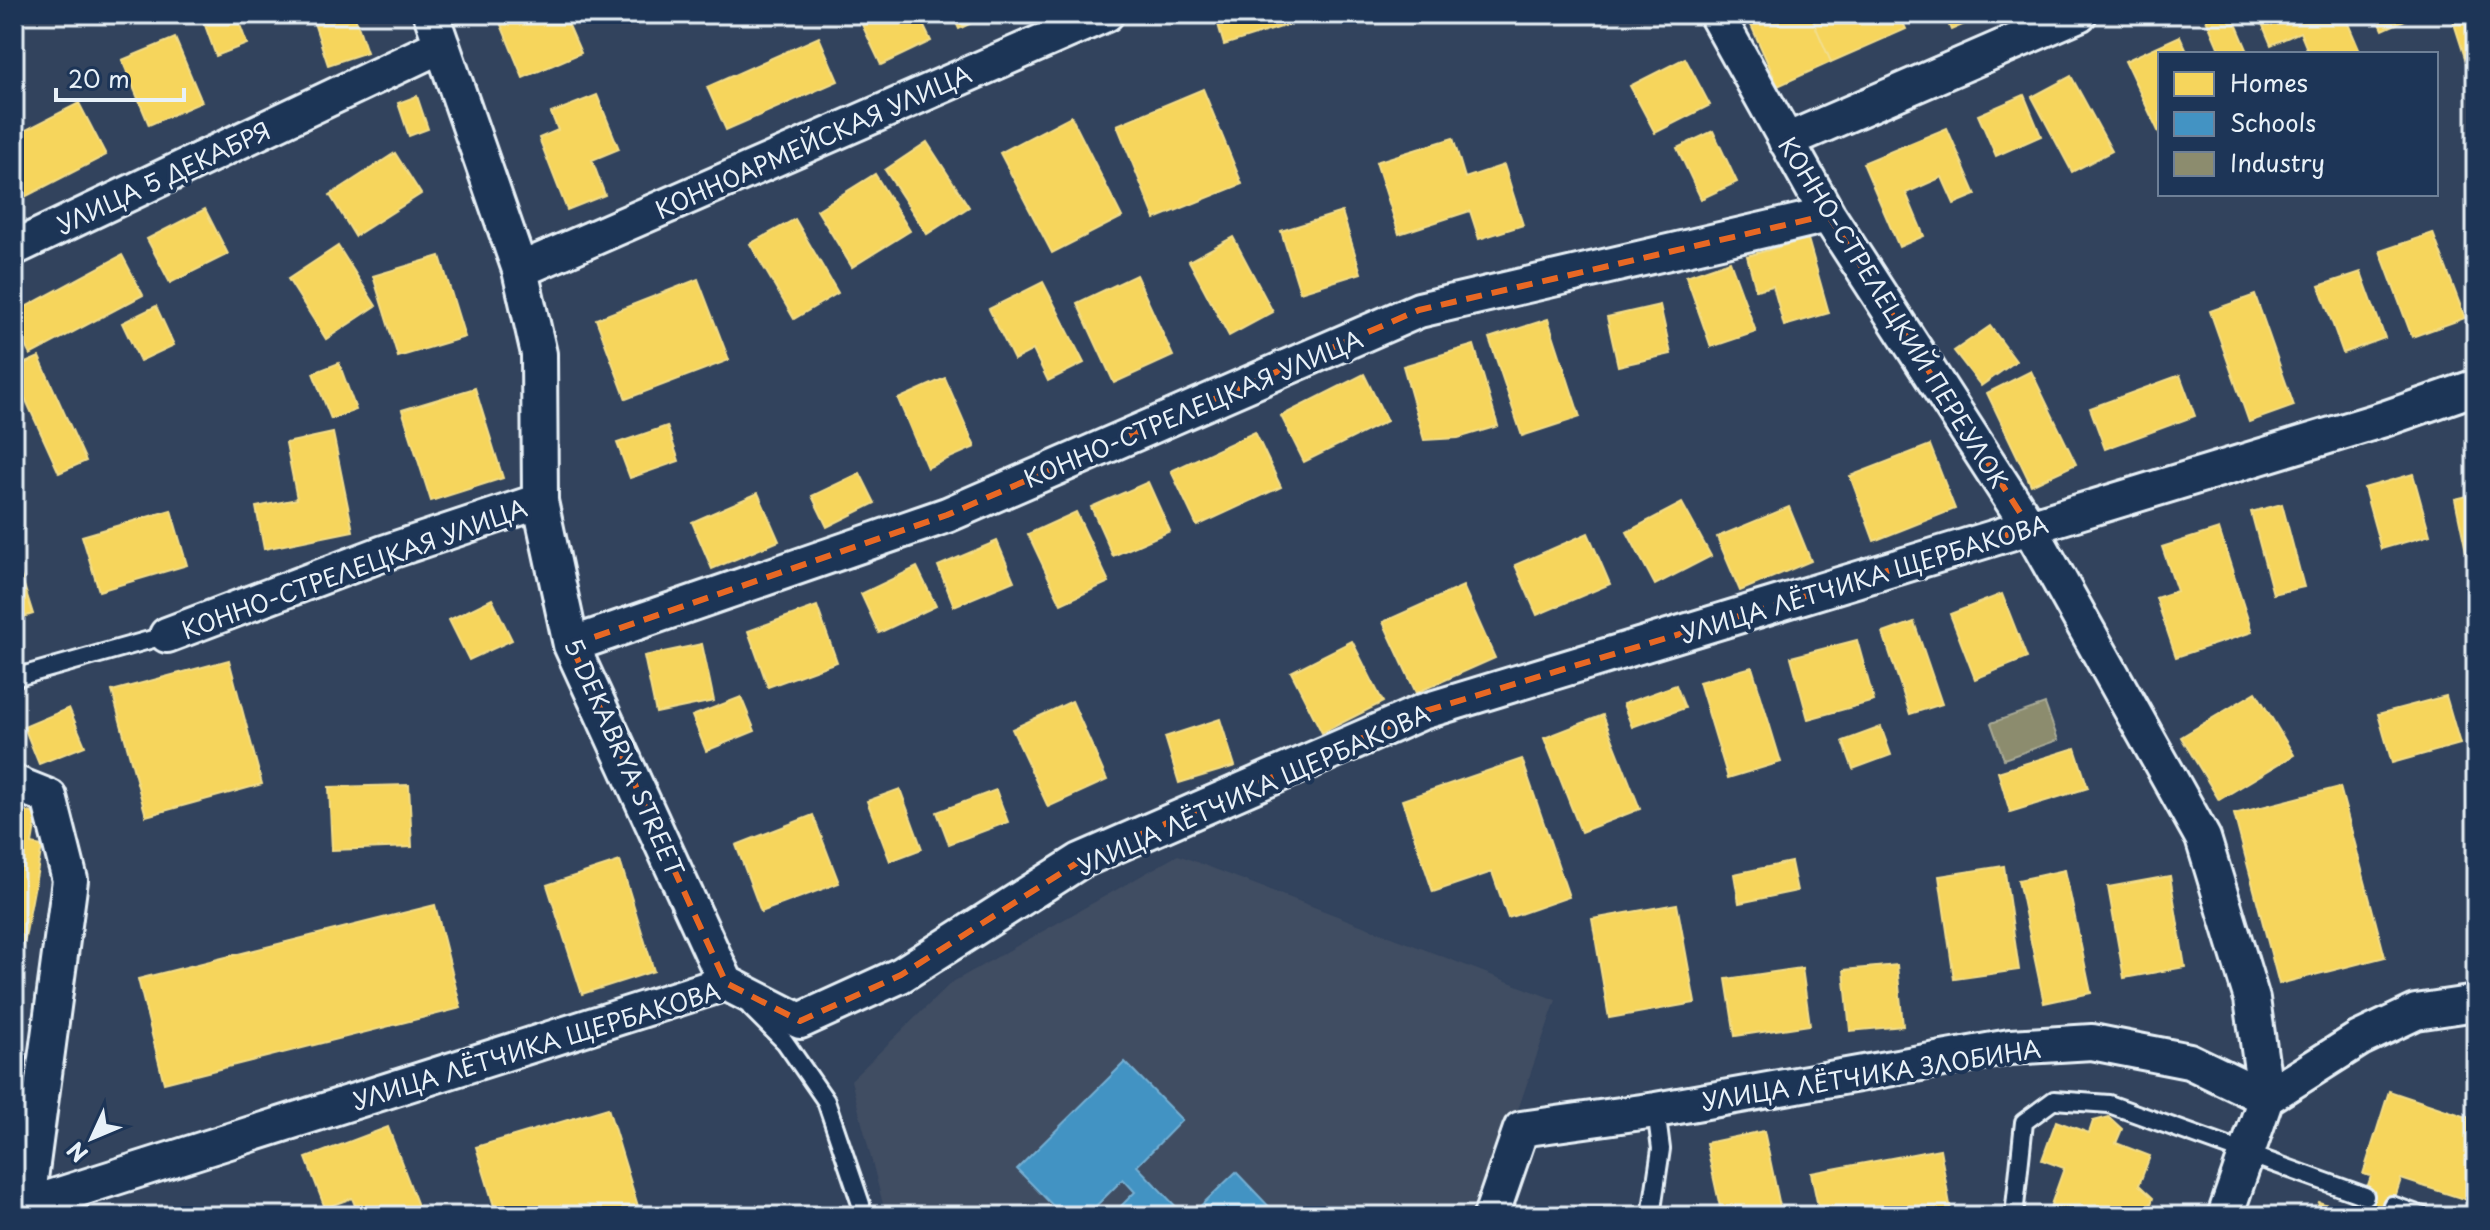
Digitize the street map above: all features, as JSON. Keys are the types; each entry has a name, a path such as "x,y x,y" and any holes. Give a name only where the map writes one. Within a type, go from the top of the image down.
{"street":[{"name":"КОННОАРМЕЙСКАЯ УЛИЦА","path":"520,270 1106,14"},
{"name":"КОННО-СТРЕЛЕЦКИЙ ПЕРЕУЛОК","path":"1716,14 1828,215 2030,528 2203,838 2252,999 2266,1098"},
{"path":"1786,141 2079,14"},
{"name":"5 DEKABRYA STREET","path":"436,30 520,270 539,354 540,501 571,645 726,983"},
{"name":"УЛИЦА 5 ДЕКАБРЯ","path":"14,248 436,30"},
{"name":"КОННО-СТРЕЛЕЦКАЯ УЛИЦА","path":"571,645 947,515 1419,310 1828,215"},
{"name":"УЛИЦА ЛЁТЧИКА ЩЕРБАКОВА","path":"26,1210 726,983 800,1021 901,975 1080,861 1422,712 2384,419 2476,387"},
{"name":"КОННО-СТРЕЛЕЦКАЯ УЛИЦА","path":"167,635 384,553 540,501"},
{"path":"14,783 49,797 70,880 26,1210"},
{"path":"2225,1216 2266,1098 2359,1039 2416,1012 2476,1003"},
{"name":"УЛИЦА ЛЁТЧИКА ЗЛОБИНА","path":"1491,1216 1521,1129 1656,1110 2010,1047 2092,1042 2189,1061 2266,1098"}],"lane":[{"path":"14,678 167,635"},
{"path":"726,983 785,1042 826,1101 861,1204 859,1216"},
{"path":"2014,1216 2024,1122 2054,1100 2109,1104 2365,1196"},
{"path":"1651,1216 1661,1149 1656,1110"},
{"path":"2392,1205 2423,1216"}],"highlighted area":[{"path":"1828,215 2030,528 1422,712 1080,861 901,975 800,1021 726,983 571,645 947,515 1419,310"}],"shaded area":[{"path":"1178,855 1556,1000 1481,1216 886,1216 851,1080 951,983"}],"building: Homes":[{"path":"201,14 236,14 247,44 216,56"},
{"path":"311,14 354,14 367,52 328,65"},
{"path":"564,14 581,53 523,78 497,15"},
{"path":"857,14 918,14 931,41 881,65"},
{"path":"952,14 990,14 959,29"},
{"path":"1215,14 1312,14 1313,17 1224,45"},
{"path":"1746,14 1810,14 1831,62 1778,86"},
{"path":"1810,14 1899,14 1906,29 1831,62"},
{"path":"1944,14 1988,14 1951,30"},
{"path":"2217,14 2232,14 2248,52 2220,52 2206,19"},
{"path":"2258,14 2344,14 2360,52 2308,52 2300,32 2271,45"},
{"path":"2376,14 2418,14 2383,30"},
{"path":"2451,14 2476,14 2476,62 2467,64"},
{"path":"2180,36 2187,52 2158,52 2158,131 2125,61"},
{"path":"819,37 838,81 726,130 707,87"},
{"path":"175,38 202,102 149,125 122,60"},
{"path":"1685,58 1710,105 1655,133 1630,86"},
{"path":"2071,76 2112,151 2072,172 2032,97"},
{"path":"1203,89 1242,184 1155,219 1117,125"},
{"path":"597,95 619,149 592,160 605,195 567,210 539,138 558,130 551,113"},
{"path":"2024,95 2041,136 1996,156 1978,115"},
{"path":"417,96 428,129 409,136 398,103"},
{"path":"79,103 106,155 21,199 14,187 14,136"},
{"path":"1071,116 1122,217 1052,253 1000,153"},
{"path":"1947,128 1976,195 1954,204 1942,177 1906,193 1924,236 1899,247 1863,163"},
{"path":"1713,131 1737,182 1701,199 1677,148"},
{"path":"1453,138 1465,178 1504,165 1523,225 1479,239 1470,211 1399,234 1376,162"},
{"path":"927,142 969,207 927,234 885,170"},
{"path":"395,153 421,194 355,236 330,195"},
{"path":"875,174 910,231 852,267 817,210"},
{"path":"205,209 228,254 170,283 147,239"},
{"path":"1342,212 1361,273 1300,292 1281,231"},
{"path":"795,219 838,293 794,319 750,244"},
{"path":"2433,233 2465,318 2412,337 2380,251"},
{"path":"1233,237 1273,312 1229,336 1189,261"},
{"path":"1808,239 1829,313 1784,326 1773,286 1756,290 1747,256"},
{"path":"338,246 376,306 326,339 288,279"},
{"path":"122,255 143,295 30,355 14,325 14,313"},
{"path":"440,256 465,337 398,357 373,276"},
{"path":"1730,261 1756,332 1711,347 1686,276"},
{"path":"2361,272 2385,338 2343,353 2319,286"},
{"path":"1136,275 1173,356 1114,383 1077,303"},
{"path":"698,279 729,360 626,399 596,319"},
{"path":"1043,282 1084,363 1048,381 1033,350 1014,360 989,309"},
{"path":"2255,295 2294,406 2249,422 2210,311"},
{"path":"1660,305 1671,354 1618,366 1607,317"},
{"path":"156,306 174,345 140,361 122,323"},
{"path":"1548,319 1580,417 1522,436 1489,338"},
{"path":"1990,326 2016,361 1981,386 1954,351"},
{"path":"1474,345 1498,426 1458,438 1424,440 1403,366"},
{"path":"39,357 86,461 59,473 14,374 14,368"},
{"path":"339,363 356,410 331,419 313,373"},
{"path":"2031,371 2076,464 2031,485 1987,393"},
{"path":"1364,374 1387,421 1304,462 1281,416"},
{"path":"2180,375 2195,416 2105,449 2090,408"},
{"path":"945,378 975,447 927,468 898,399"},
{"path":"475,388 503,478 431,501 402,410"},
{"path":"667,426 679,461 630,478 617,443"},
{"path":"1255,432 1281,487 1197,526 1171,471"},
{"path":"333,433 353,531 264,549 256,507 297,499 286,443"},
{"path":"1930,445 1955,509 1874,541 1850,476"},
{"path":"860,473 875,503 827,527 812,496"},
{"path":"2413,474 2430,535 2381,549 2364,488"},
{"path":"1148,482 1170,531 1113,556 1091,507"},
{"path":"758,493 779,541 712,569 692,522"},
{"path":"2476,494 2476,569 2470,570 2455,499"},
{"path":"1682,503 1711,556 1655,585 1627,532"},
{"path":"2282,504 2304,587 2273,594 2251,512"},
{"path":"1789,507 1811,561 1740,591 1717,537"},
{"path":"171,510 187,565 99,591 82,536"},
{"path":"1076,512 1109,582 1061,604 1028,534"},
{"path":"2219,529 2252,632 2176,657 2156,598 2177,591 2162,547"},
{"path":"1588,533 1610,584 1537,615 1515,565"},
{"path":"997,541 1014,581 954,606 938,566"},
{"path":"14,561 33,614 14,620"},
{"path":"917,567 936,606 879,633 861,594"},
{"path":"1463,586 1495,658 1416,693 1383,622"},
{"path":"2002,594 2027,658 1975,679 1950,614"},
{"path":"492,599 512,640 469,660 449,620"},
{"path":"817,606 837,662 768,687 748,631"},
{"path":"1914,622 1942,704 1910,714 1883,633"},
{"path":"1857,640 1874,701 1808,719 1791,657"},
{"path":"1352,641 1383,702 1322,733 1291,672"},
{"path":"702,644 714,701 656,713 644,656"},
{"path":"229,660 262,784 146,816 112,691"},
{"path":"1752,667 1781,762 1728,778 1699,682"},
{"path":"1676,685 1685,708 1632,727 1623,704"},
{"path":"2256,692 2294,755 2219,800 2181,737"},
{"path":"2446,696 2460,744 2392,763 2378,714"},
{"path":"741,697 755,731 706,751 692,716"},
{"path":"1072,701 1107,780 1048,807 1012,729"},
{"path":"69,708 85,746 39,764 24,727"},
{"path":"1603,715 1640,809 1581,832 1544,738"},
{"path":"1220,719 1235,766 1179,783 1165,737"},
{"path":"1881,727 1891,755 1853,769 1843,741"},
{"path":"2075,748 2088,788 2010,812 1998,772"},
{"path":"1522,759 1569,897 1508,918 1492,872 1433,892 1402,800"},
{"path":"409,785 412,847 332,850 329,787"},
{"path":"2340,787 2385,957 2279,984 2234,814"},
{"path":"900,789 922,849 890,861 867,801"},
{"path":"996,790 1008,822 949,844 937,812"},
{"path":"14,809 37,814 32,844 42,846 14,998"},
{"path":"813,815 839,883 761,912 736,845"},
{"path":"620,861 654,971 582,994 547,885"},
{"path":"1791,862 1797,891 1739,903 1734,874"},
{"path":"2004,866 2019,970 1954,979 1939,876"},
{"path":"2065,870 2091,993 2044,1003 2018,880"},
{"path":"2170,876 2185,967 2124,978 2108,887"},
{"path":"1677,904 1695,1003 1609,1018 1592,919"},
{"path":"435,905 461,1008 164,1083 138,979"},
{"path":"1897,965 1903,1026 1850,1031 1844,970"},
{"path":"1802,968 1810,1025 1735,1036 1726,979"},
{"path":"2389,1091 2476,1120 2476,1203 2401,1179 2389,1216 2314,1216 2319,1202 2358,1215 2371,1176 2363,1174"},
{"path":"608,1108 641,1216 497,1216 476,1147"},
{"path":"2109,1117 2122,1129 2116,1143 2150,1156 2139,1185 2153,1198 2147,1216 2047,1216 2064,1168 2042,1160 2056,1121 2089,1133 2093,1121"},
{"path":"388,1127 418,1206 392,1216 359,1216 352,1198 325,1208 306,1158"},
{"path":"1764,1131 1781,1211 1756,1216 1722,1216 1706,1143"},
{"path":"1940,1149 1952,1216 1820,1216 1811,1173"}],"building: Schools":[{"path":"1125,1062 1182,1120 1137,1166 1185,1216 1130,1216 1121,1206 1135,1192 1123,1179 1086,1216 1063,1216 1017,1169"},
{"path":"1236,1172 1278,1216 1190,1216"}],"building: Industry":[{"path":"2045,704 2058,740 2004,759 1991,723"}]}
